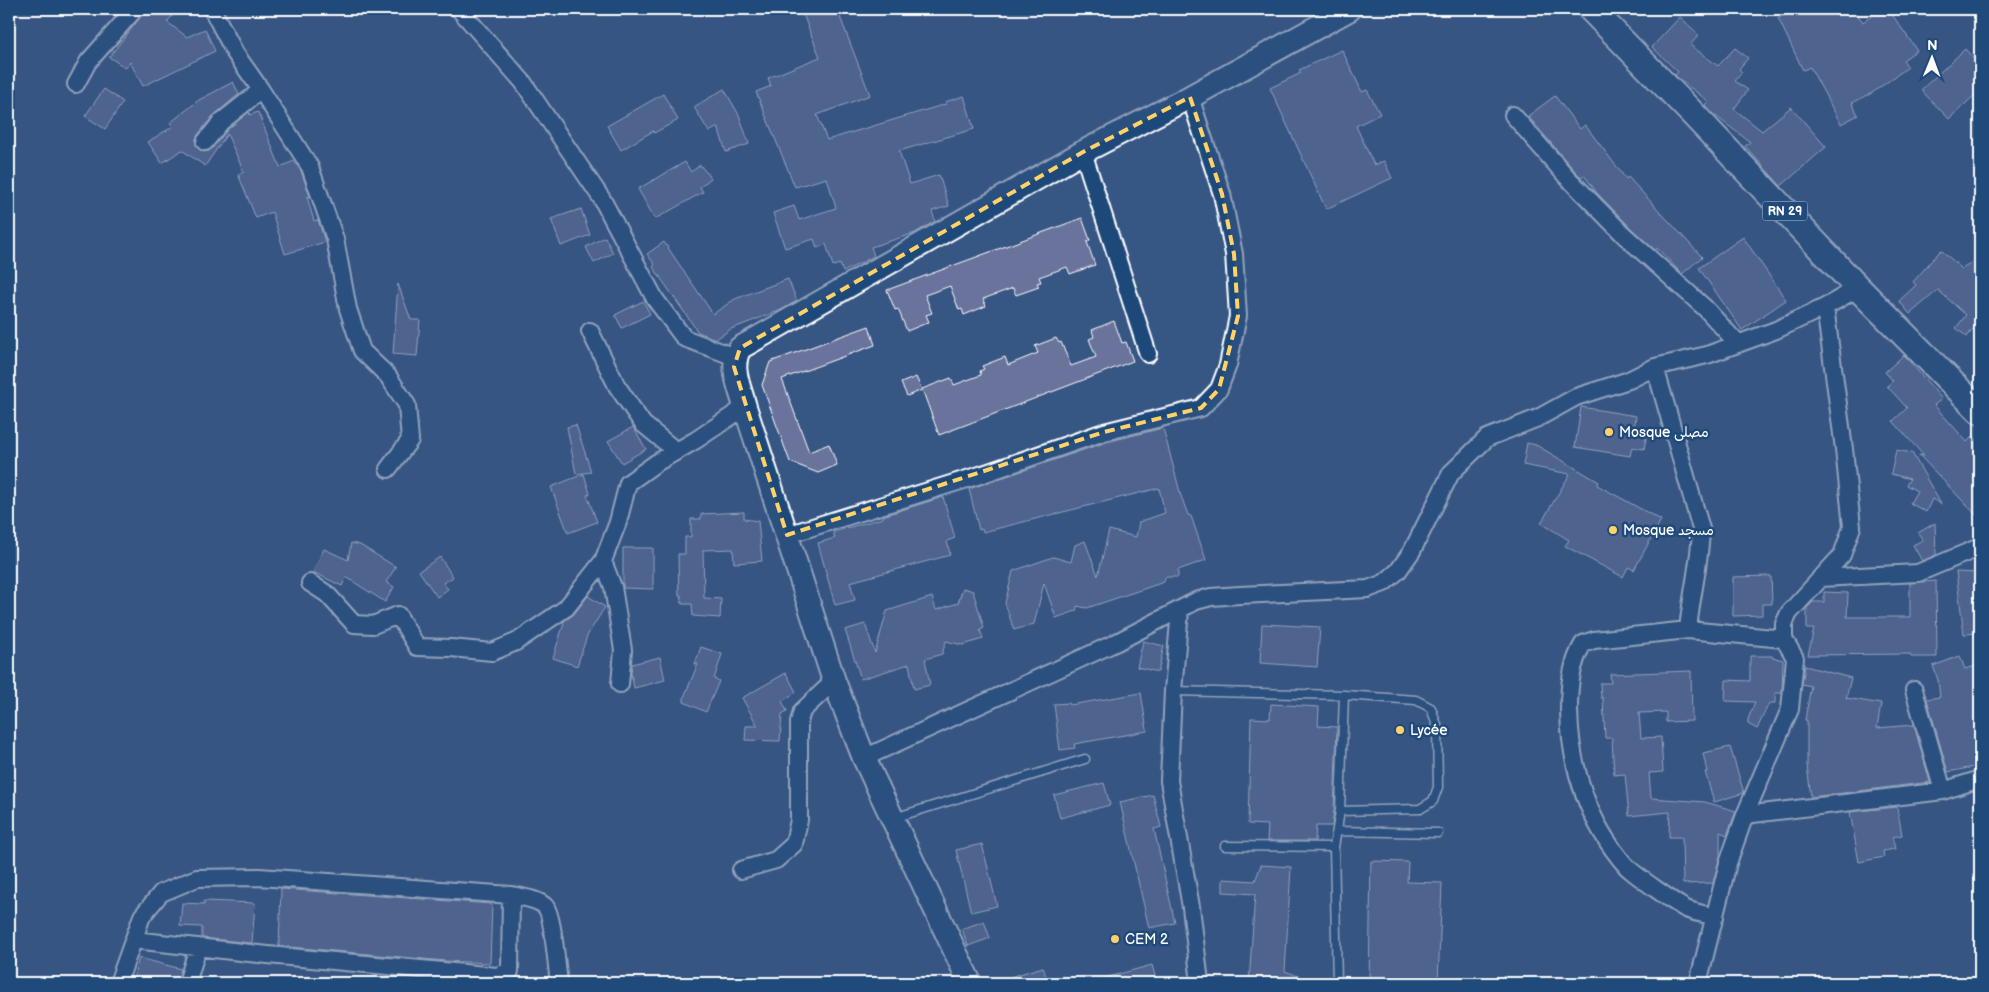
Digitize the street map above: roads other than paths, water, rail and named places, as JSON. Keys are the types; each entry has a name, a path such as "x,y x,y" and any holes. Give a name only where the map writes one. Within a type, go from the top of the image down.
{"main road":[{"name":"RN 29","path":"1591,9 1858,288 1980,411"}],"street":[{"path":"76,84 88,62 134,9"},
{"path":"212,9 235,54 261,90 310,167 335,239 348,309 362,351 388,376 407,405 410,440 388,469"},
{"path":"459,9 523,82 602,199 655,299 684,338 735,357"},
{"path":"970,983 864,758 834,681 745,407 734,367 735,357 740,348 1082,152 1190,98 1350,9"},
{"path":"205,142 222,122 261,90"},
{"path":"787,535 983,474 1104,432 1201,408 1219,389 1228,365 1238,316 1234,254 1222,194 1190,98"},
{"path":"1513,115 1567,177 1625,236 1705,308 1738,344"},
{"path":"1082,152 1148,354"},
{"path":"864,758 1116,643 1196,601 1211,597 1368,589 1384,583 1398,571 1412,551 1451,473 1487,438 1538,418 1576,397 1629,380 1655,367 1707,355 1776,330 1858,288"},
{"path":"1698,983 1728,863 1745,815 1790,710 1794,658 1784,639 1784,624 1789,613 1842,555 1852,527 1843,440 1825,306"},
{"path":"590,331 617,386 643,424 676,452"},
{"path":"1655,367 1701,528 1700,554 1691,596 1688,630"},
{"path":"310,583 326,594 354,624 373,625 398,615 418,648 451,648 492,652 516,642 566,608 603,561 618,522 628,483 656,463 745,407"},
{"path":"1820,578 1918,573 1980,547"},
{"path":"603,561 613,587 623,650 620,684"},
{"path":"1180,610 1172,691 1169,781 1191,907 1200,983"},
{"path":"1715,917 1686,909 1628,868 1610,844 1589,810 1578,779 1570,738 1569,697 1573,668 1583,644 1594,640 1688,630 1784,639"},
{"path":"741,870 776,860 794,844 799,820 799,722 802,711 834,681"},
{"path":"1914,690 1943,791"},
{"path":"1745,815 1943,791 1980,779"},
{"path":"118,983 142,916 161,893 197,878 259,876 512,895 533,900 546,907 550,917 559,983"},
{"path":"134,940 497,976 510,971 512,895"},
{"path":"187,983 198,947"}],"lane":[{"path":"1172,691 1416,700 1431,708 1437,725 1438,787 1433,801 1420,809 1340,811"},
{"path":"1337,983 1334,846 1340,811 1344,696"},
{"path":"892,818 1085,758"},
{"path":"1337,831 1438,833"},
{"path":"1225,846 1334,846"}],"place":[{"name":"Mosque مصلى","path":"1609,432"},
{"name":"Mosque مسجد","path":"1613,530"},
{"name":"Lycée","path":"1400,730"},
{"name":"CEM 2","path":"1115,939"}]}
